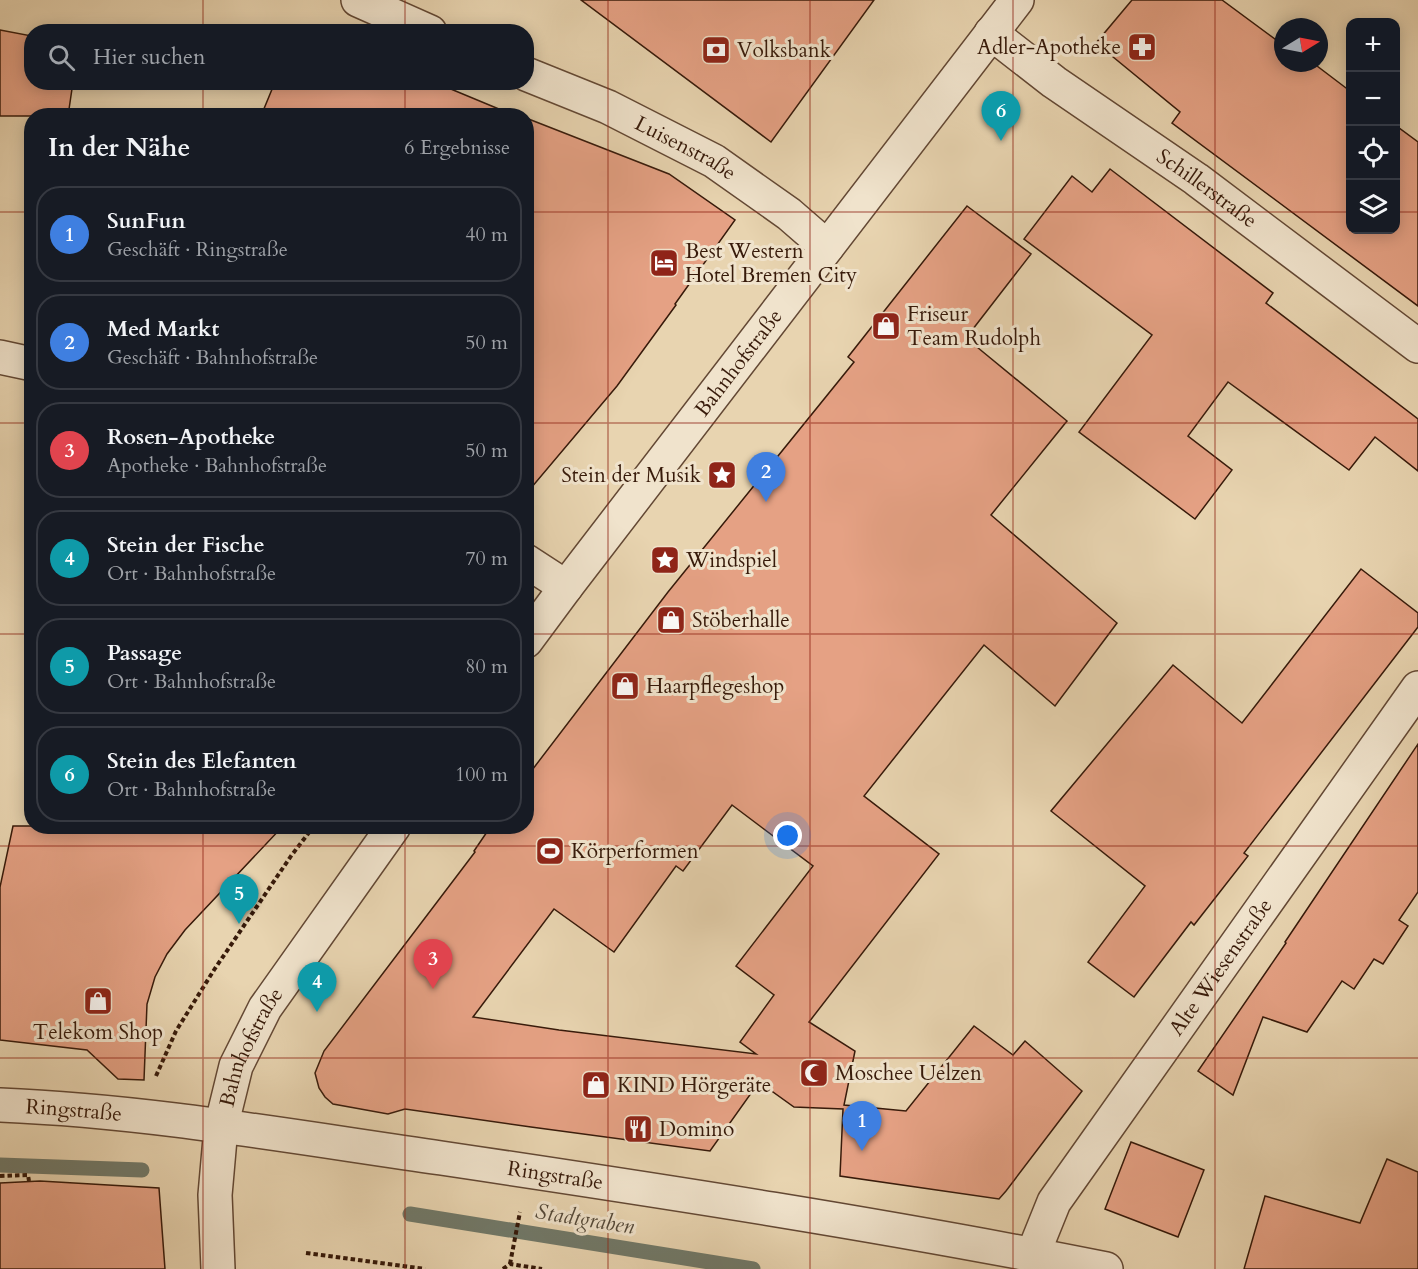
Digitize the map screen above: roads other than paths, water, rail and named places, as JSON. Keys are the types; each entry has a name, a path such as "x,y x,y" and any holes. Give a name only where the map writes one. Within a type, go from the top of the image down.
{"street":[{"path":"358,0 412,24"},
{"name":"Bahnhofstraße","path":"534,630 1017,0"},
{"name":"Schillerstraße","path":"991,33 1054,82 1196,179 1418,346"},
{"name":"Luisenstraße","path":"534,77 608,107 714,161 789,214 827,247"},
{"path":"0,357 24,362"},
{"path":"534,566 566,587"},
{"name":"Alte Wiesenstraße","path":"1033,1254 1054,1202 1418,688"},
{"name":"Bahnhofstraße","path":"218,1269 215,1195 221,1127 236,1066 265,1008 388,834"},
{"name":"Ringstraße","path":"0,1105 62,1107 147,1117 585,1180 873,1226 1106,1269"}],"waterway":[{"name":"Stadtgraben","path":"0,1165 142,1170"},
{"name":"Stadtgraben","path":"410,1214 753,1269"}],"place":[{"name":"Adler-Apotheke","path":"1142,47"},
{"name":"Volksbank","path":"716,50"},
{"name":"Stein des Elefanten","path":"1001,141"},
{"name":"Best Western Hotel Bremen City","path":"664,263"},
{"name":"Friseur Team Rudolph","path":"886,326"},
{"name":"Stein der Musik","path":"722,475"},
{"name":"Med Markt","path":"766,502"},
{"name":"Windspiel","path":"665,560"},
{"name":"Stöberhalle","path":"671,620"},
{"name":"Haarpflegeshop","path":"625,686"},
{"name":"Körperformen","path":"550,851"},
{"name":"Passage","path":"239,924"},
{"name":"Rosen-Apotheke","path":"433,989"},
{"name":"Telekom Shop","path":"98,1001"},
{"name":"Stein der Fische","path":"317,1012"},
{"name":"Moschee Uelzen","path":"814,1073"},
{"name":"KIND Hörgeräte","path":"596,1085"},
{"name":"Domino","path":"638,1129"},
{"name":"SunFun","path":"862,1151"}]}
